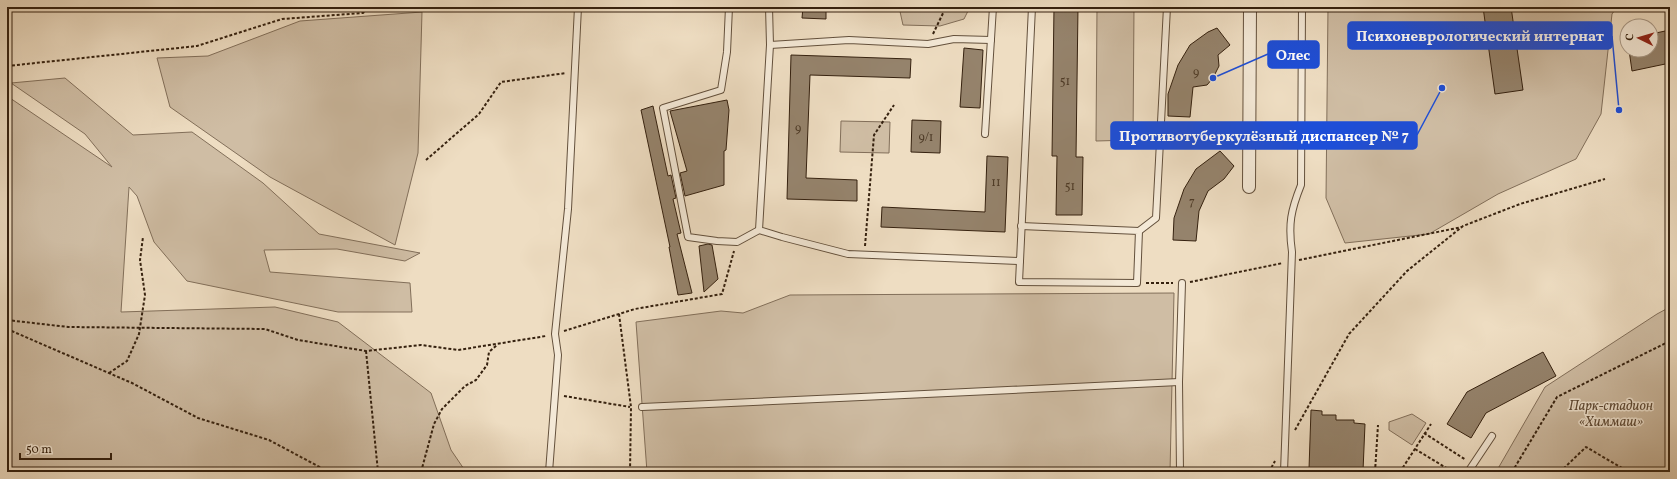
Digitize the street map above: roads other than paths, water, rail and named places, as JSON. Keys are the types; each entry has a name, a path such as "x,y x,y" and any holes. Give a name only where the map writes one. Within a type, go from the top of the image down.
{"street":[{"path":"1249,187 1250,7"}],"lane":[{"path":"549,472 558,355 555,334 568,208 578,7"},
{"path":"729,7 727,52 721,90 663,108 688,237 737,242 760,230 848,254 1020,262"},
{"path":"760,230 770,45 769,7"},
{"path":"985,134 993,7"},
{"path":"1032,7 1019,282 1137,283 1139,231"},
{"path":"1022,226 1139,231 1156,218 1167,7"},
{"path":"1284,472 1292,262 1289,232 1292,206 1301,185 1302,7"},
{"path":"770,45 849,40 928,44 954,39 991,40"},
{"path":"1180,472 1179,382 1182,283"},
{"path":"642,407 810,398 1061,389 1179,382"},
{"path":"1468,472 1492,436"}],"place":[{"name":"Олес","path":"1213,78"},
{"name":"Противотуберкулёзный диспансер № 7","path":"1442,88"},
{"name":"Психоневрологический интернат","path":"1619,110"}],"park label":[{"name":"Парк-стадион «Химмаш»","path":"1611,414"}]}
